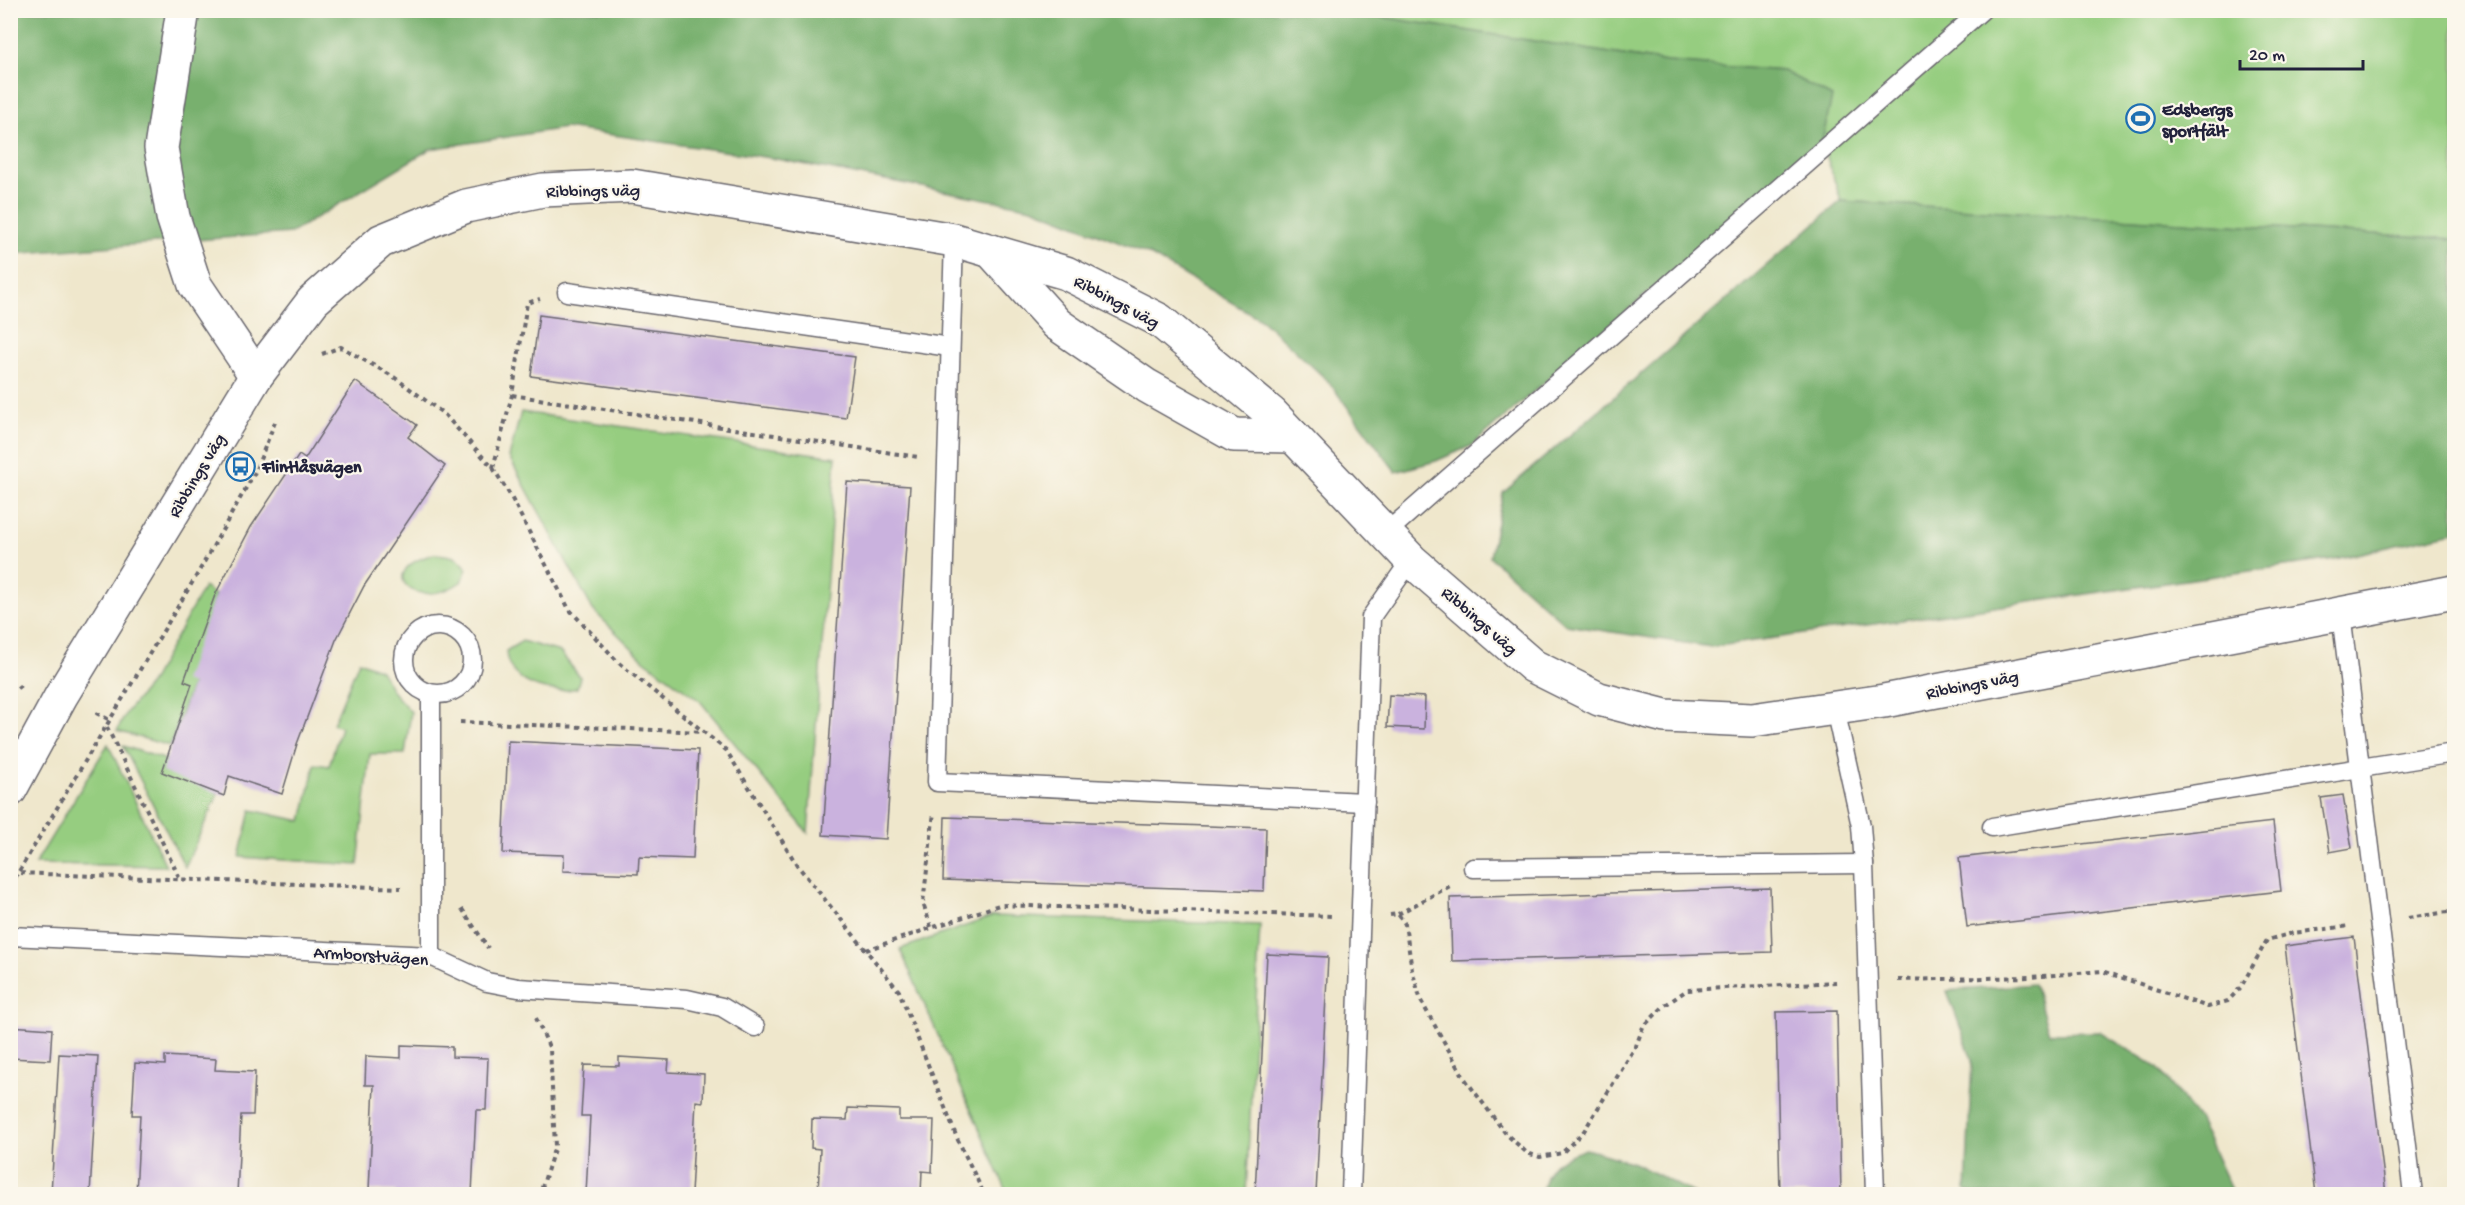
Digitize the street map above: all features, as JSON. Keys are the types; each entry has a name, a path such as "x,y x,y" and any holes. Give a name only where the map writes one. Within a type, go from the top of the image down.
{"street":[{"path":"183,10 161,148 173,217 195,285 256,376"},
{"name":"Ribbings väg","path":"12,780 256,376 314,301 381,241 466,206 543,190 632,186 954,240 1066,273 1159,320 1271,413 1387,532 1411,560 1533,666 1599,699 1665,716 1752,720 1835,709 2454,592"},
{"path":"991,251 1057,324 1147,386 1234,435 1293,436"}],"lane":[{"path":"1387,532 1983,10"},
{"path":"954,240 937,782 1365,802"},
{"path":"567,292 950,347"},
{"path":"1351,1194 1371,617 1411,560"},
{"path":"2342,614 2413,1194"},
{"path":"431,694 431,956"},
{"path":"1835,709 1861,826 1870,980 1875,1194"},
{"path":"1992,827 2454,753"},
{"path":"1473,868 1864,864"},
{"name":"Armborstvägen","path":"10,936 431,956 487,982 518,988 687,999 722,1007 755,1027"}],"path":[{"path":"493,468 512,394 527,303 567,292"},
{"path":"314,356 341,347 394,376 444,414 493,468 510,495 569,609 620,664 726,750 796,866 899,991 957,1138 984,1194"},
{"path":"512,394 947,462"},
{"path":"10,886 255,472 276,420"},
{"path":"431,720 705,732"},
{"path":"106,727 180,879"},
{"path":"931,927 923,903 937,782"},
{"path":"866,950 999,905 1360,917 1398,914 1445,890 1473,868"},
{"path":"18,873 431,890 462,908 529,1003 550,1049 555,1146 540,1194"},
{"path":"1398,914 1405,924 1412,970 1421,1001 1465,1078 1506,1134 1527,1153 1540,1157 1562,1153 1584,1131 1636,1046 1643,1028 1664,1006 1687,990 2102,971 2208,1007 2228,1001 2241,987 2266,940 2293,933 2454,911"}],"green space":[{"path":"11,11 1343,11 1667,62 1783,71 1832,97 1822,142 1471,446 1436,461 1396,472 1328,381 1262,320 1148,254 1032,208 771,158 565,128 430,149 291,233 11,254"},
{"name":"Edsbergs sportfält","path":"1343,11 2454,11 2454,239 1841,201 1822,142 1783,71 1667,62"},
{"path":"1841,201 2454,239 2454,532 2335,559 1711,647 1566,625 1490,557 1503,493"},
{"path":"521,412 836,457 808,833 700,701 644,660 593,610 509,457"},
{"path":"435,554 454,557 461,561 467,569 461,582 444,591 429,593 416,591 407,586 403,578 406,570 416,561"},
{"path":"204,587 215,595 192,684 170,746 117,731 126,713 150,684"},
{"path":"522,641 560,652 580,677 577,688 543,689 522,679 508,662 506,651"},
{"path":"359,661 381,670 393,692 411,712 405,754 370,754 358,865 240,857 251,810 302,821 315,764 329,766 341,727 333,724"},
{"path":"108,744 166,866 35,864"},
{"path":"123,746 167,760 218,794 185,867"},
{"path":"994,916 1260,925 1246,1194 1008,1194 900,949"},
{"path":"2034,984 2049,1033 2100,1032 2157,1067 2199,1120 2233,1194 1973,1194 1966,1190 1972,1059 1947,991"},
{"path":"1586,1149 1634,1163 1695,1194 1542,1194 1546,1175 1550,1169 1561,1159"}],"building":[{"path":"539,315 855,357 846,418 531,376"},
{"path":"355,381 417,425 408,437 445,466 364,586 336,640 297,744 282,794 229,776 224,796 162,772 192,684 184,681 215,595 251,527 299,455 305,459"},
{"path":"847,482 910,486 886,839 823,835"},
{"path":"1389,695 1425,697 1424,729 1387,727"},
{"path":"508,741 698,750 693,859 639,857 638,874 563,871 564,855 503,853"},
{"path":"2343,795 2352,848 2330,852 2321,798"},
{"path":"945,817 1266,828 1264,891 943,880"},
{"path":"2273,822 2281,891 1967,927 1959,858"},
{"path":"1770,888 1772,952 1452,961 1450,898"},
{"path":"2354,937 2386,1194 2316,1194 2285,946"},
{"path":"1267,954 1328,957 1316,1194 1255,1194"},
{"path":"1837,1011 1841,1194 1780,1194 1776,1012"},
{"path":"10,1026 52,1029 50,1060 10,1058"},
{"path":"401,1045 452,1047 452,1057 488,1058 486,1110 476,1110 472,1194 395,1194 396,1191 369,1190 374,1085 365,1085 366,1056 401,1058"},
{"path":"59,1054 98,1056 90,1194 51,1194"},
{"path":"165,1056 216,1059 215,1070 255,1072 253,1115 241,1115 237,1194 136,1194 140,1115 132,1115 135,1063 165,1065"},
{"path":"619,1057 669,1060 668,1072 704,1074 703,1102 696,1101 691,1194 586,1194 590,1116 581,1116 584,1065 619,1066"},
{"path":"848,1108 899,1110 899,1120 934,1120 932,1172 922,1171 921,1194 818,1194 820,1149 811,1148 812,1119 847,1120"}],"place":[{"name":"Edsbergs sportfält","path":"2141,119"},
{"name":"Flintlåsvägen","path":"241,466"}]}
